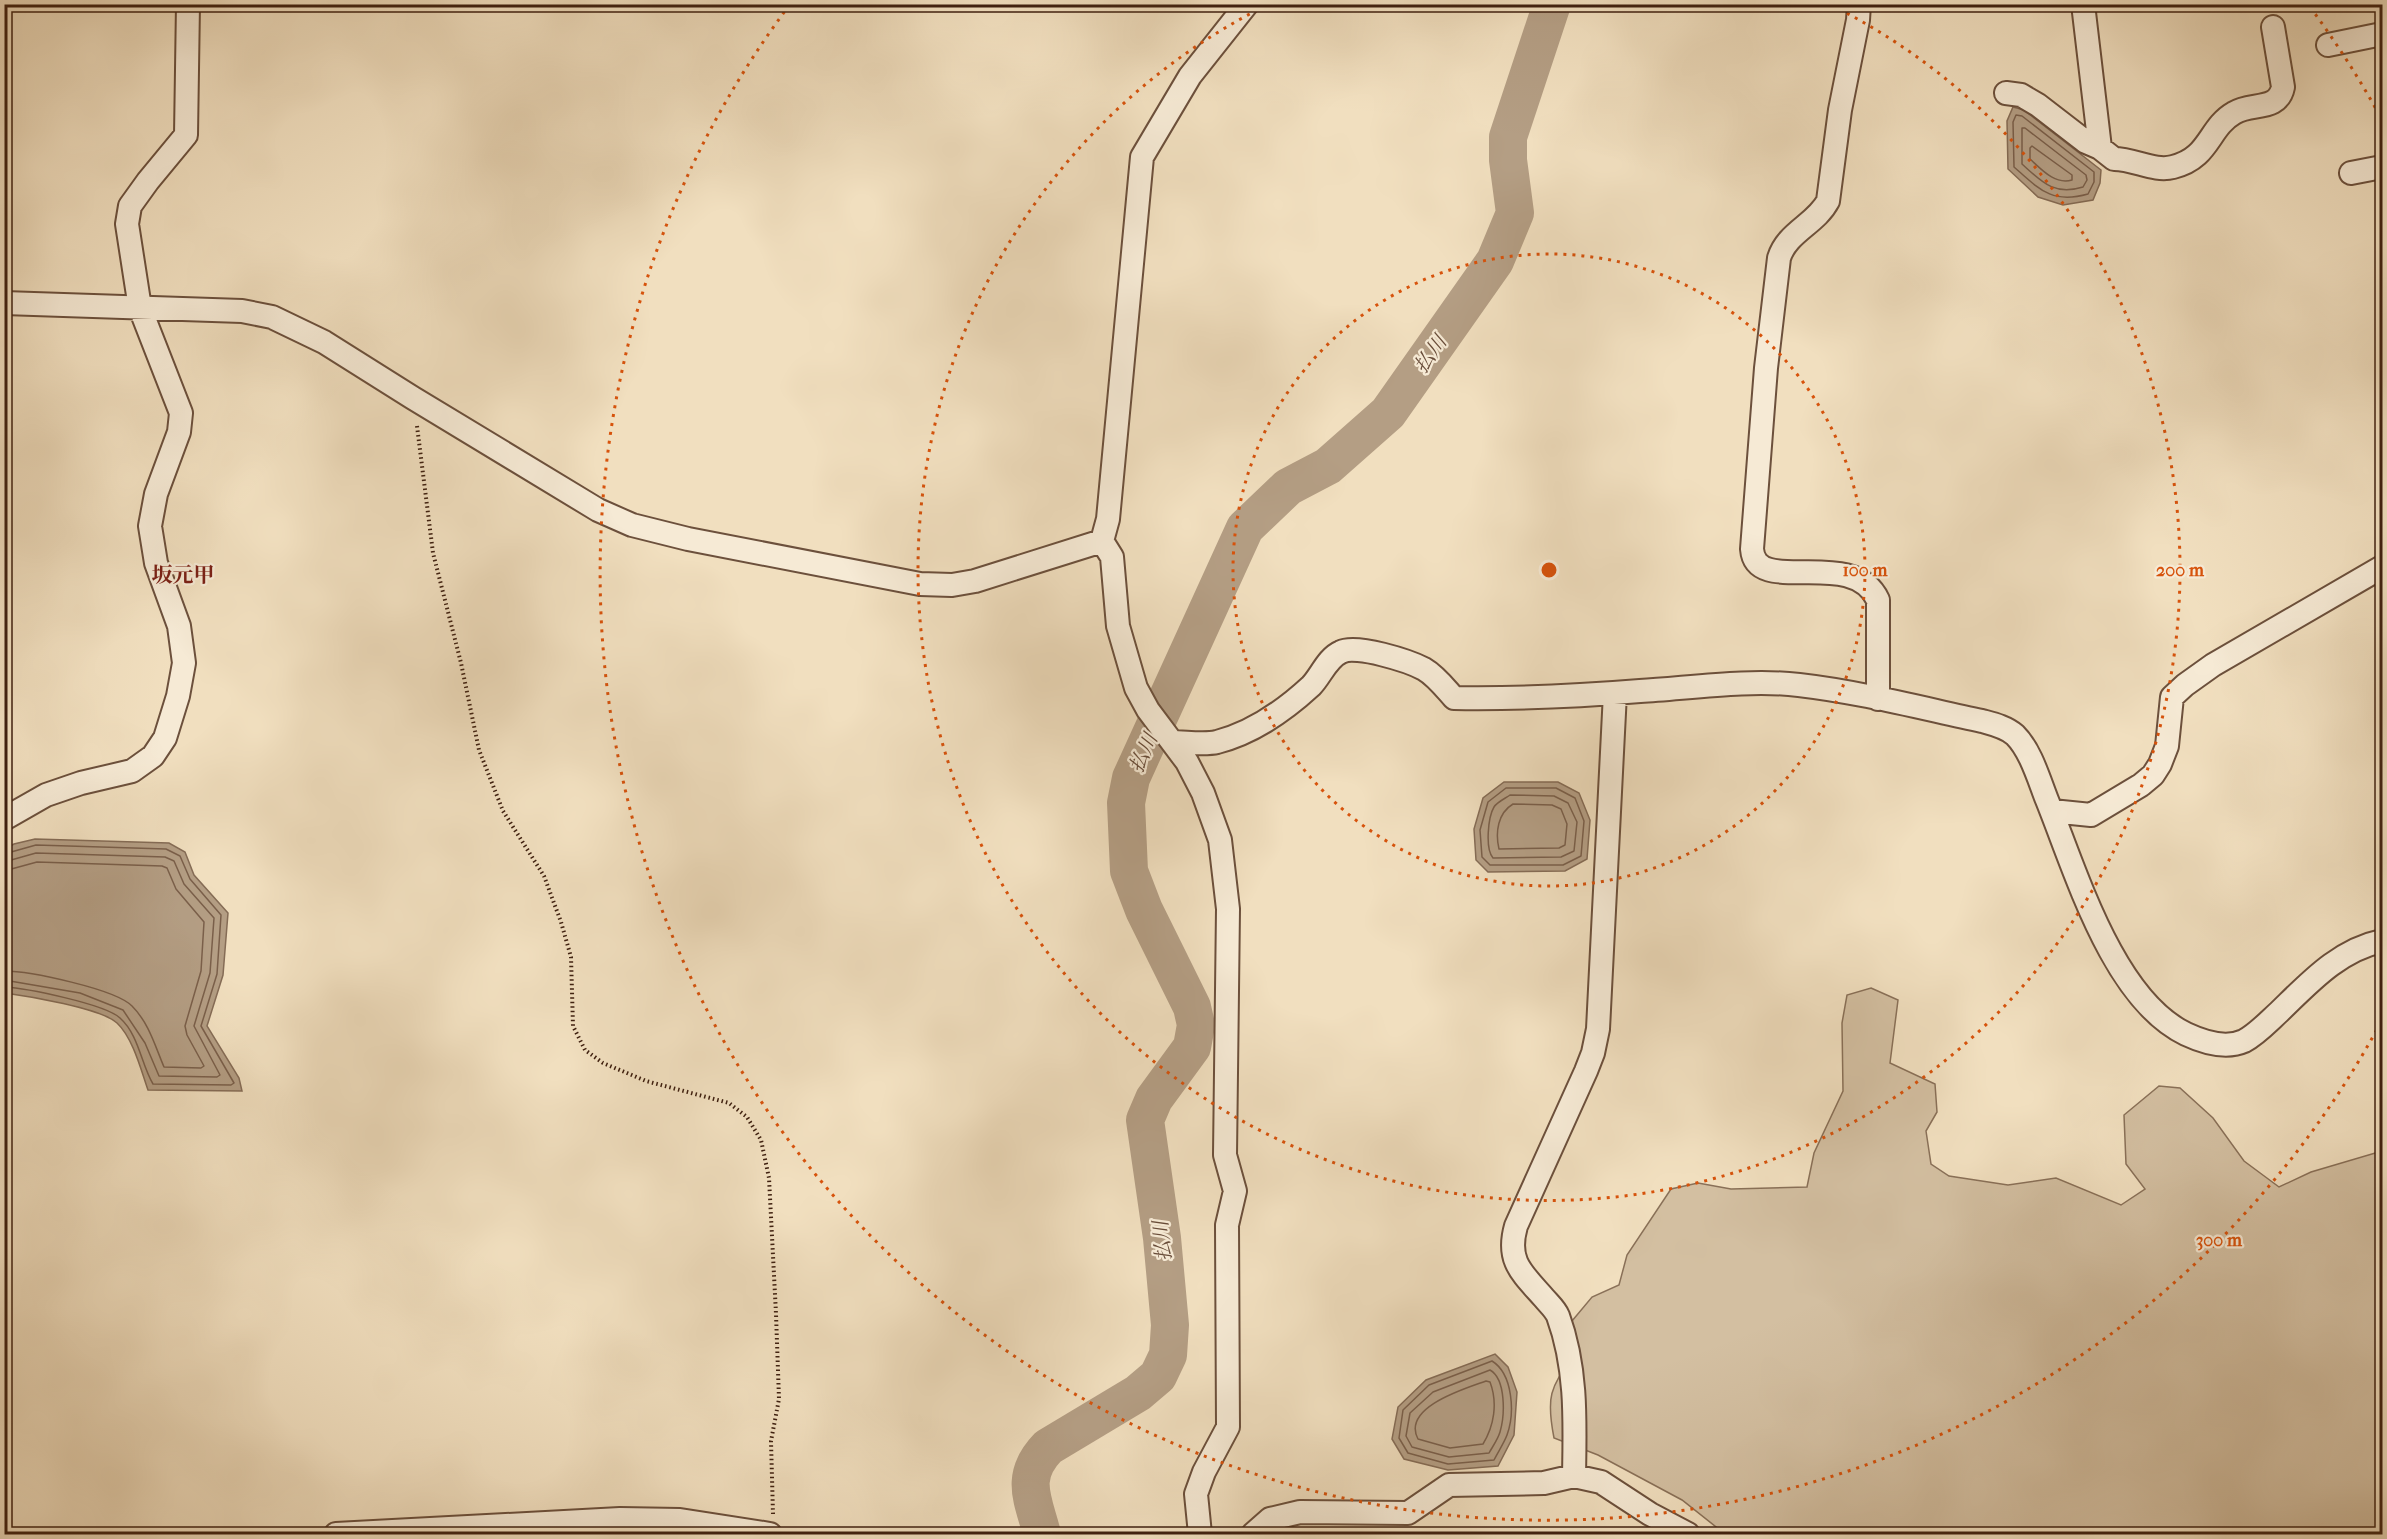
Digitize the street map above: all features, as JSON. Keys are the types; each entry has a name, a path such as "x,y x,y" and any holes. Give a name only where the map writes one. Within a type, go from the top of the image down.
{"street":[{"path":"4,819 46,795 81,783 132,771 153,756 165,738 178,696 184,663 179,626 156,562 150,526 156,494 179,432 181,413 140,308 127,224 130,206 186,135 189,4"},
{"path":"1200,1534 1196,1494 1204,1472 1228,1427 1227,1225 1234,1191 1226,1155 1228,909 1220,840 1203,793 1187,762 1148,710 1136,688 1118,626 1112,557 1102,541 1108,519 1142,157 1190,76 1247,4"},
{"path":"1858,4 1858,20 1840,110 1828,201 1822,213 1792,236 1782,247 1779,258 1766,368 1752,549 1753,559 1757,564 1771,572 1838,573 1854,576 1873,589 1878,600 1878,699"},
{"path":"2083,4 2100,148"},
{"path":"2006,93 2021,95 2038,105 2086,142 2100,148 2115,159 2128,159 2154,168 2173,167 2203,151 2221,123 2234,112 2274,102 2281,96 2283,87 2273,27"},
{"path":"2328,45 2382,34"},
{"path":"2351,173 2382,166"},
{"path":"4,303 242,310 272,317 324,342 598,510 632,525 688,539 920,584 952,585 975,581 1102,541"},
{"path":"2052,811 2091,814 2141,785 2153,775 2160,764 2167,746 2172,697 2184,685 2213,665 2382,567"},
{"path":"1172,742 1215,742 1263,722 1316,681 1329,661 1341,652 1355,649 1425,670 1454,698 1615,693 1729,685 1797,685 1878,699 1998,725 2015,735 2027,753 2052,811 2103,940 2144,1002 2184,1034 2204,1042 2220,1044 2242,1042 2258,1032 2337,960 2359,947 2382,941"},
{"path":"1574,1476 1576,1406 1568,1349 1557,1313 1524,1276 1512,1253 1513,1239 1586,1071 1598,1029 1615,693"},
{"path":"1253,1534 1270,1519 1300,1512 1408,1513 1449,1485 1544,1483 1574,1476 1601,1482 1650,1514 1688,1534"},
{"path":"336,1534 620,1519 680,1520 772,1529"}],"path":[{"path":"413,398 433,553 461,663 479,750 502,811 544,876 561,922 571,957 573,1026 585,1050 603,1063 646,1081 729,1103 747,1117 761,1140 769,1178 779,1399 771,1441 772,1529"}],"shaded area":[{"path":"1871,988 1898,1000 1890,1063 1935,1084 1937,1112 1926,1131 1931,1164 1949,1176 2008,1185 2056,1178 2121,1205 2145,1189 2126,1164 2124,1115 2159,1086 2180,1088 2213,1118 2244,1161 2279,1187 2311,1172 2382,1151 2382,1534 1725,1534 1682,1500 1598,1455 1554,1438 1550,1410 1553,1391 1556,1382 1577,1350 1572,1321 1592,1297 1619,1285 1627,1255 1671,1189 1698,1183 1731,1189 1807,1187 1814,1153 1843,1091 1842,1023 1847,995"}],"water":[{"path":"2013,107 2024,110 2101,170 2100,183 2093,200 2063,205 2038,197 2008,169 2007,121"},
{"path":"1504,782 1558,782 1579,793 1590,820 1587,859 1565,871 1488,872 1476,860 1474,829 1483,798"},
{"path":"35,839 169,843 185,852 194,875 228,913 223,975 207,1026 239,1078 242,1091 148,1090 128,1037 117,1023 96,1012 5,993 5,849 14,844"},
{"path":"1495,1354 1508,1367 1517,1392 1514,1435 1498,1466 1448,1470 1404,1459 1392,1439 1398,1407 1426,1380"}],"waterway":[{"name":"払川","path":"1042,1534 1031,1489 1031,1478 1039,1458 1048,1447 1138,1393 1158,1376 1168,1355 1170,1325 1162,1238 1145,1120 1154,1099 1192,1047 1196,1025 1192,1007 1144,910 1129,871 1126,803 1131,778 1245,528 1288,487 1328,466 1388,413 1495,261 1515,213 1508,160 1508,137 1552,4"}],"district":[{"name":"坂元甲","path":"183,575"}]}
